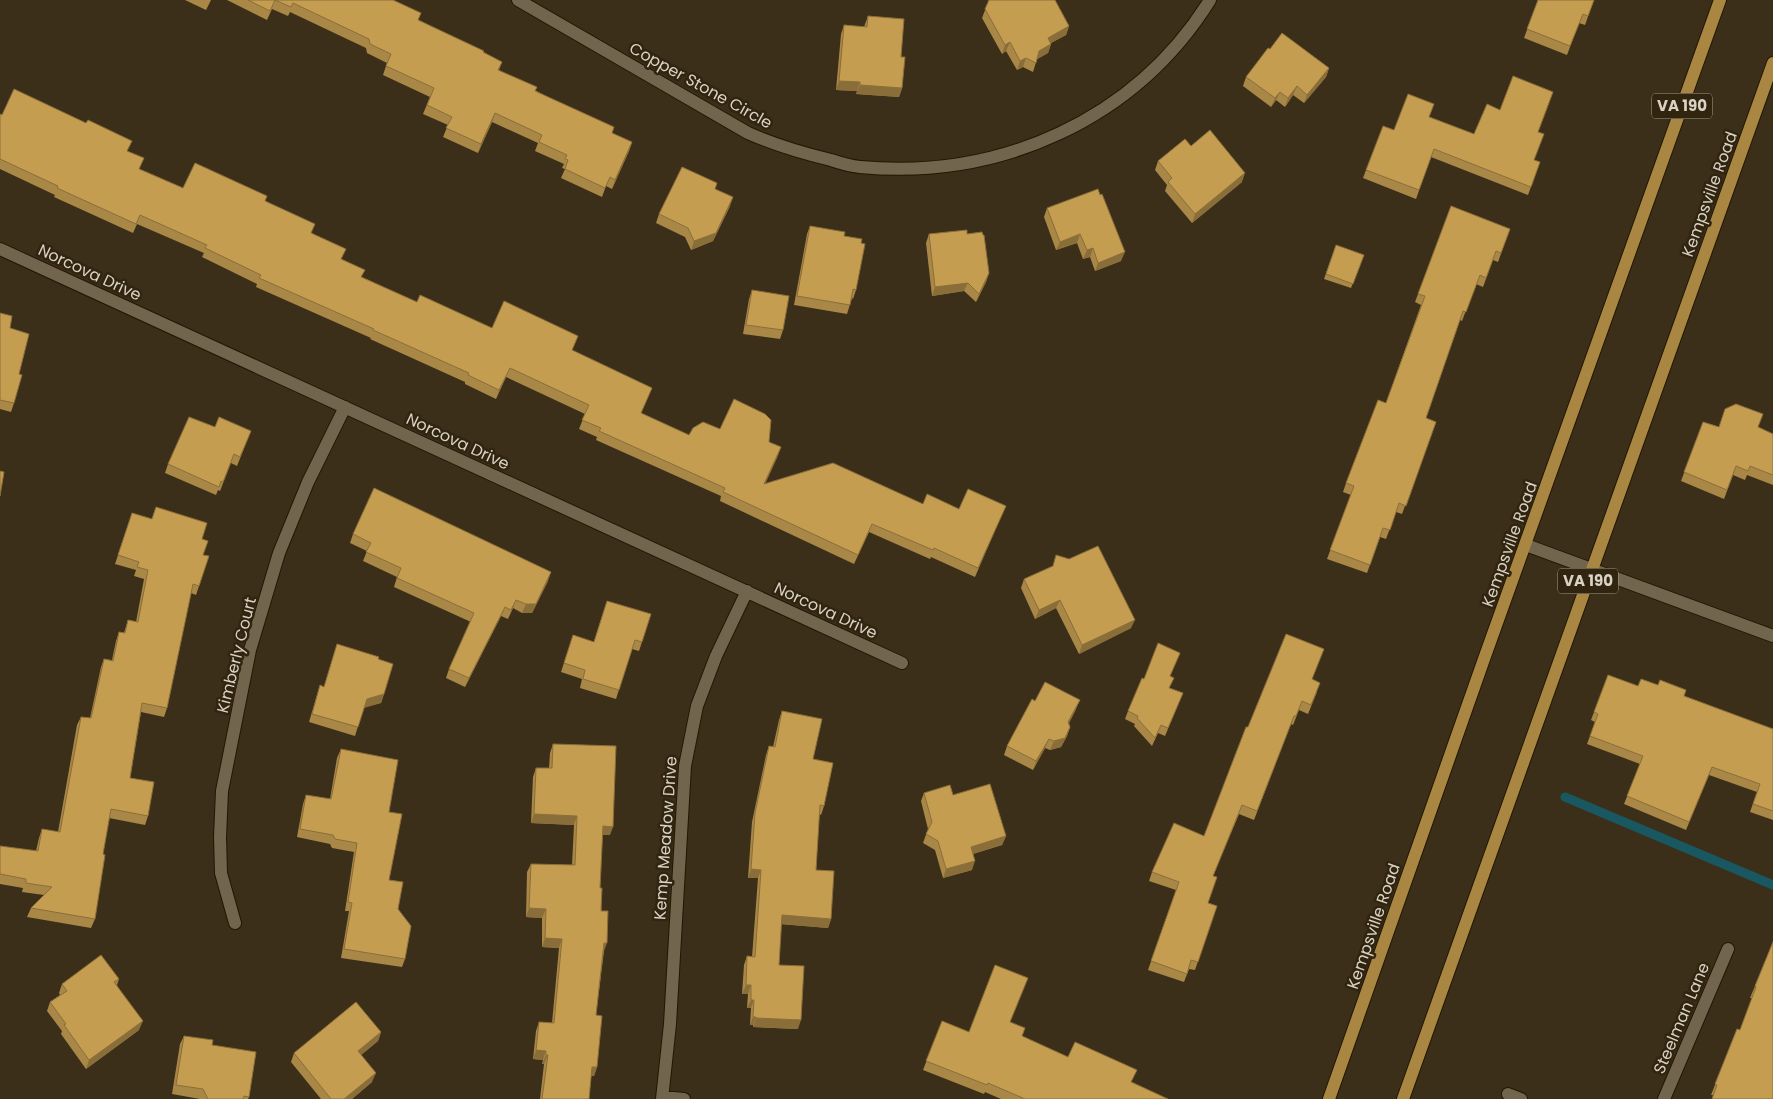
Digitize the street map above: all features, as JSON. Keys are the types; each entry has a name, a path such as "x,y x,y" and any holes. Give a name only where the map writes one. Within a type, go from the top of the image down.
{"main road":[{"name":"Kempsville Road","path":"1329,1099 1720,0"},
{"name":"Kempsville Road","path":"1403,1099 1773,63"}],"street":[{"name":"Copper Stone Circle","path":"518,0 748,133 770,143 800,153 858,167 923,169 959,165 1003,155 1068,130 1100,112 1131,90 1160,64 1186,34 1210,0"},
{"name":"Norcova Drive","path":"0,249 902,663"},
{"name":"Kimberly Court","path":"235,923 221,873 222,791 250,650 279,553 308,482 345,406"},
{"path":"1526,545 1773,636"},
{"name":"Kemp Meadow Drive","path":"662,1098 670,1024 684,766 697,706 716,656 746,591"},
{"name":"Steelman Lane","path":"1664,1099 1728,949"},
{"path":"1508,1094 1521,1099"},
{"path":"662,1098 684,1099"}],"building":[{"path":"248,0 275,0 270,11"},
{"path":"275,0 393,0 421,13 418,20 484,51 502,62 498,70 537,87 535,91 614,127 612,133 632,142 615,180 610,177 605,188 565,169 568,160 565,159 567,155 539,142 542,135 495,113 481,144 446,128 452,117 427,105 434,88 386,66 391,54 370,44 369,39 293,3 291,7"},
{"path":"989,0 1055,0 1069,26 1048,38 1051,44 1039,51 1036,63 1026,58 1020,61 1010,42 1005,45 985,9"},
{"path":"1538,0 1594,0 1588,16 1583,14 1570,46 1527,29"},
{"path":"868,16 904,19 901,57 905,57 902,88 860,85 860,82 839,81 844,25 867,27"},
{"path":"1282,33 1329,68 1307,95 1297,86 1288,98 1280,92 1275,98 1246,77"},
{"path":"1513,76 1553,92 1538,132 1544,134 1534,160 1540,162 1531,187 1434,149 1419,190 1366,170 1383,126 1394,130 1408,94 1434,104 1429,117 1474,134 1487,104 1500,110"},
{"path":"14,89 86,123 88,120 132,141 127,151 144,158 139,169 183,188 195,163 267,196 265,201 315,224 311,233 346,249 341,259 365,270 361,277 417,302 420,295 492,328 504,301 578,336 572,350 652,388 641,413 689,435 693,428 703,422 720,429 734,399 765,414 771,420 769,442 781,447 764,484 833,463 923,504 927,494 959,509 968,489 1006,506 978,568 934,548 933,550 872,524 858,555 723,492 725,488 599,431 601,428 582,420 589,405 510,368 499,390 468,375 469,373 259,278 261,275 205,248 207,245 140,215 136,224 57,188 58,186 0,159 0,114 2,115"},
{"path":"1210,130 1245,173 1195,214 1168,182 1172,178 1158,161 1185,139 1191,146"},
{"path":"682,167 717,183 715,189 733,197 716,233 694,241 688,228 659,214"},
{"path":"1098,189 1100,195 1102,194 1125,252 1098,263 1093,248 1087,250 1080,234 1060,242 1047,208"},
{"path":"1451,206 1510,229 1501,253 1496,251 1486,278 1480,275 1466,312 1463,311 1426,418 1436,422 1406,506 1399,503 1390,530 1383,528 1370,565 1330,550 1354,486 1346,483 1378,400 1386,403 1425,296 1418,294"},
{"path":"810,226 845,232 844,236 862,239 861,243 865,244 856,290 853,289 850,305 797,296"},
{"path":"967,230 967,234 982,232 984,235 989,273 979,294 968,283 935,287 929,234"},
{"path":"1336,245 1364,255 1353,284 1326,274"},
{"path":"752,290 789,296 783,330 746,325"},
{"path":"0,313 12,316 10,328 29,334 19,374 22,375 14,403 0,400"},
{"path":"1736,404 1763,414 1758,427 1773,434 1773,475 1750,466 1748,471 1736,466 1727,490 1684,472 1703,422 1719,427 1725,409"},
{"path":"189,417 215,427 219,417 251,431 240,457 234,454 223,482 221,481 219,487 168,464"},
{"path":"0,471 4,472 0,496"},
{"path":"374,488 551,572 536,604 526,604 516,600 511,610 505,607 469,678 449,669 474,613 397,578 401,568 366,552 371,543 353,534"},
{"path":"156,507 207,523 202,539 208,541 203,555 209,556 199,586 193,584 167,708 142,703 130,778 154,782 148,816 111,809 95,919 31,908 52,887 26,883 26,879 0,874 0,846 38,851 42,829 60,832 81,717 91,718 104,659 113,661 119,632 125,633 128,620 138,622 148,570 137,567 139,562 118,555 132,513 152,519"},
{"path":"1098,546 1135,620 1082,645 1060,600 1039,610 1024,579 1053,566 1056,555 1069,559"},
{"path":"607,601 651,614 642,642 635,640 619,690 583,679 585,670 564,663 573,635 594,642"},
{"path":"1286,634 1324,649 1312,679 1320,683 1311,705 1302,701 1296,716 1294,716 1257,811 1242,805 1213,876 1217,877 1208,903 1217,906 1198,962 1191,960 1187,974 1151,961 1179,882 1152,872 1174,823 1204,836 1246,727 1248,727"},
{"path":"1158,643 1180,653 1170,676 1174,678 1169,688 1183,693 1168,728 1161,725 1155,738 1137,718 1138,716 1128,711 1142,678 1144,679"},
{"path":"337,644 379,657 378,659 393,664 384,694 367,699 358,727 312,714 320,685 324,687"},
{"path":"1608,675 1638,686 1641,679 1658,685 1660,680 1686,690 1684,696 1773,729 1773,811 1753,804 1760,784 1712,767 1689,822 1627,796 1643,756 1590,736 1598,714 1594,712"},
{"path":"1045,682 1080,700 1068,722 1070,727 1065,738 1054,741 1049,739 1036,761 1007,746 1032,699 1035,701"},
{"path":"782,711 822,719 813,759 833,763 824,806 820,805 816,870 834,871 831,919 782,915 779,965 804,966 801,1020 753,1017 754,1000 751,1000 751,985 746,985 747,956 755,957 761,870 751,869 755,813 769,746 775,747"},
{"path":"553,744 616,746 613,827 603,826 600,888 602,888 601,911 608,911 607,943 604,943 596,1015 602,1016 597,1067 592,1067 589,1099 542,1099 548,1055 546,1055 546,1051 536,1050 539,1022 554,1023 562,939 545,938 546,909 529,908 531,864 575,865 577,816 534,814 536,768 552,768"},
{"path":"341,749 398,760 389,812 402,814 389,880 403,882 398,909 411,926 405,959 344,949 352,903 348,902 357,843 335,839 333,835 300,829 306,795 331,799"},
{"path":"990,784 1006,836 971,847 975,861 946,869 938,841 926,834 932,822 924,793 950,785 953,795"},
{"path":"1773,942 1773,1099 1712,1099 1717,1085 1715,1084 1737,1029 1740,1030"},
{"path":"101,955 119,979 114,982 143,1021 89,1060 50,1002 67,991 62,984"},
{"path":"995,965 1028,978 1010,1022 1025,1028 1022,1036 1068,1057 1075,1042 1137,1070 1131,1082 1168,1099 1025,1099 988,1083 987,1085 926,1061 942,1021 969,1032"},
{"path":"356,1002 381,1032 358,1051 376,1073 344,1099 331,1099 294,1053"},
{"path":"184,1036 213,1040 212,1045 256,1052 249,1097 244,1096 243,1099 208,1099 203,1089 176,1085"}],"waterway":[{"path":"1565,797 1773,885"}]}
